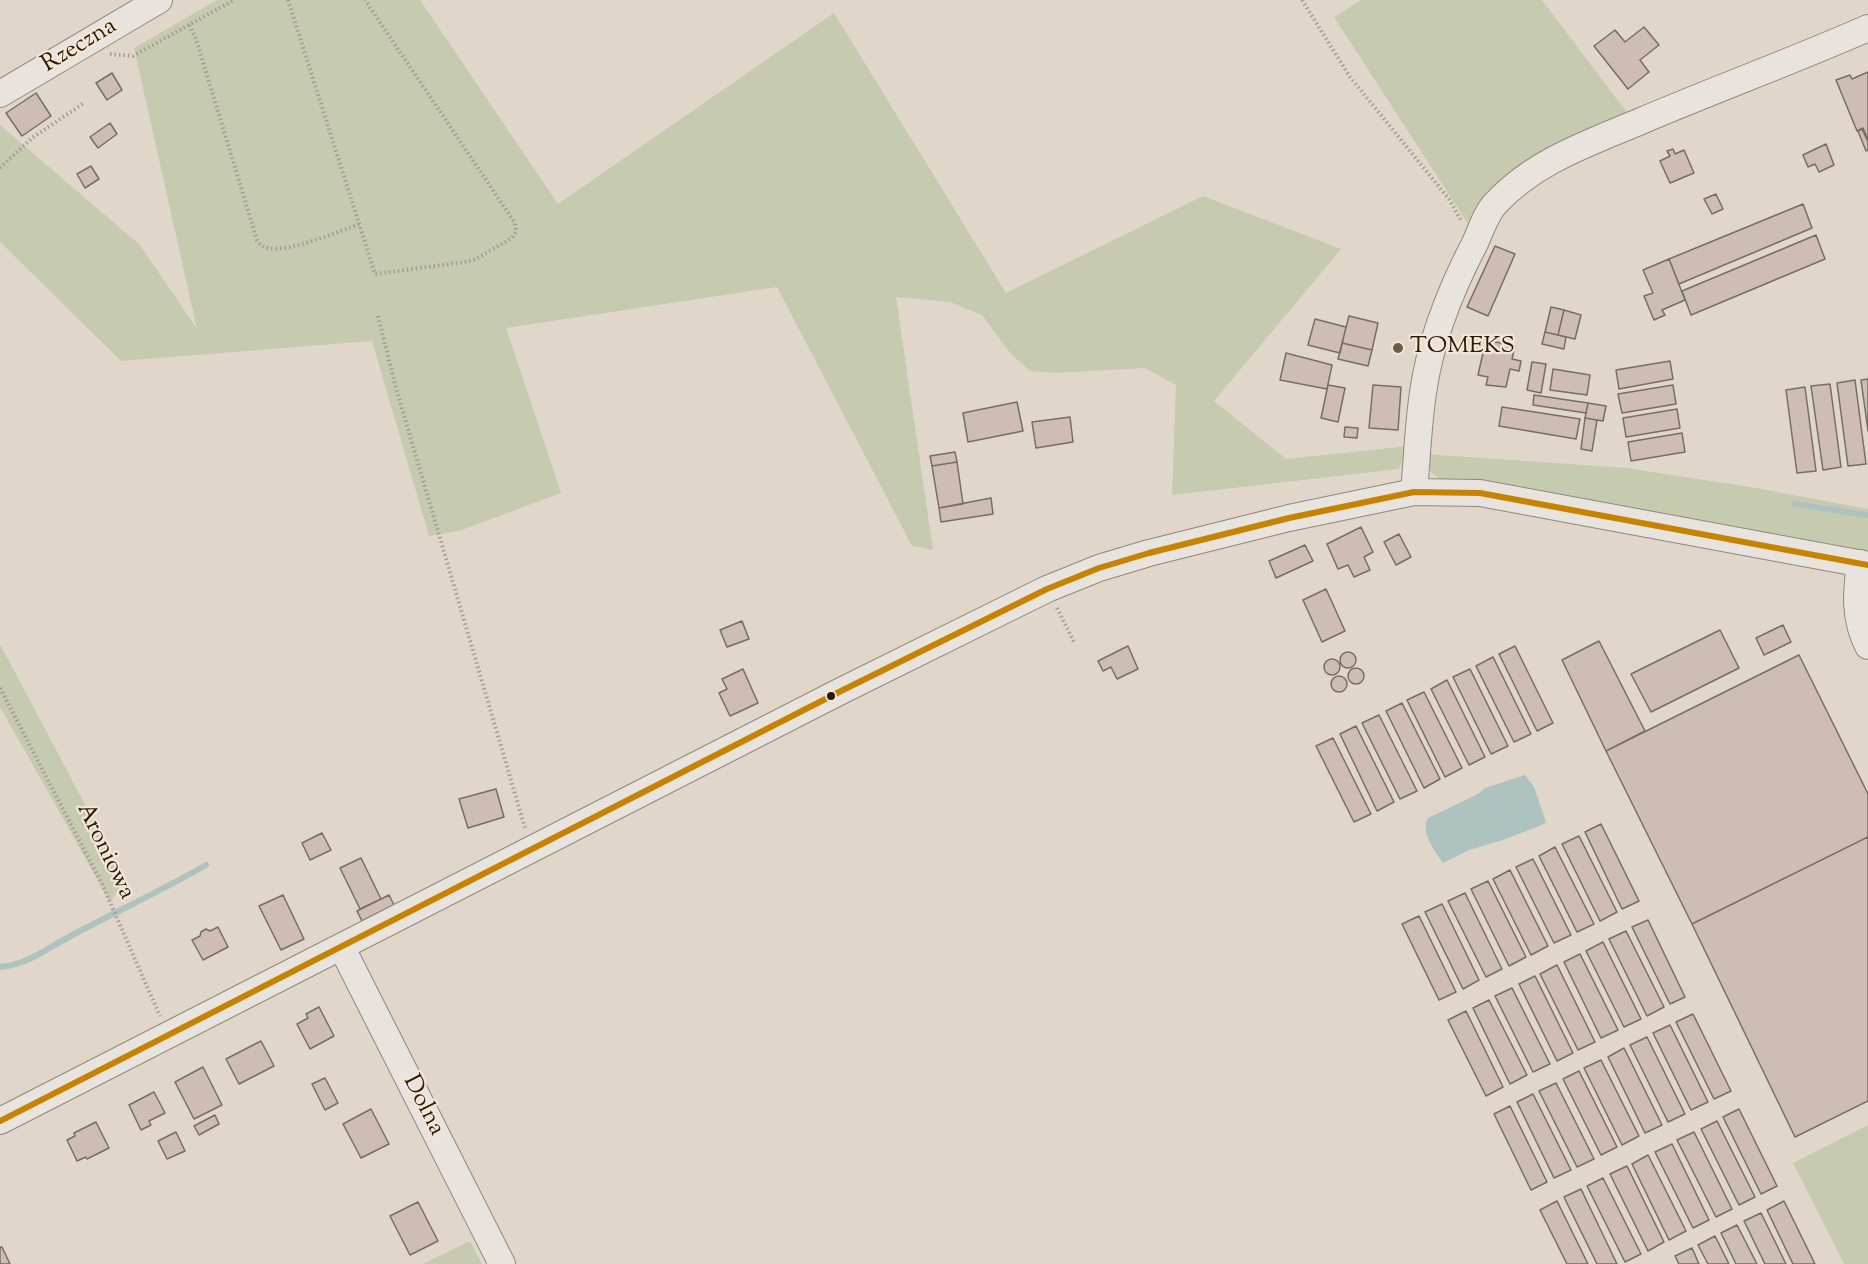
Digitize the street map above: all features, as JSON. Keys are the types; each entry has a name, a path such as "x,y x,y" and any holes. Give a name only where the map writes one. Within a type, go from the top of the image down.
{"street":[{"name":"Rzeczna","path":"0,94 159,0"},
{"path":"1404,494 1431,355 1445,310 1494,205 1540,166 1564,153 1868,28"},
{"path":"0,1121 841,691 1047,589 1099,568 1149,553 1289,518 1404,494 1480,493 1864,564 1856,602 1861,630 1868,646"},
{"name":"Dolna","path":"342,948 502,1264"}],"path":[{"path":"109,54 133,56 234,0"},
{"path":"288,0 375,273 476,259 512,238 516,232 515,224 365,0"},
{"path":"1302,0 1350,77 1449,199 1474,244"},
{"path":"189,25 196,39 257,240 261,246 270,249 291,247 360,224"},
{"path":"0,168 32,138 84,103"},
{"path":"378,316 396,388 531,849"},
{"path":"1047,589 1075,644"},
{"name":"Aroniowa","path":"0,688 102,884 169,1035"}],"green space":[{"path":"217,0 420,0 558,204 834,13 1006,293 1203,196 1341,249 1214,401 1286,459 1409,446 1399,469 1172,495 1176,385 1145,368 1053,373 1030,371 1011,354 982,315 950,302 896,297 933,550 912,546 777,287 506,328 561,493 459,531 429,536 372,341 121,361 0,242 0,125 140,245 197,329 134,48"},
{"path":"1361,0 1542,0 1628,114 1472,230 1334,17"},
{"path":"1425,454 1627,468 1756,488 1868,509 1868,557 1450,485 1430,470"},
{"path":"0,644 125,880 110,902 0,707"},
{"path":"1868,1125 1868,1264 1844,1264 1793,1163"},
{"path":"470,1241 482,1264 423,1264"}],"shaded area":[{"path":"1525,775 1534,787 1546,822 1500,841 1469,850 1443,863 1427,835 1428,818 1478,794 1485,788"}],"building":[{"path":"1644,27 1659,45 1640,60 1649,72 1628,89 1594,46 1615,30 1625,42"},
{"path":"1868,72 1868,140 1863,128 1857,131 1836,80 1850,75 1852,79"},
{"path":"112,73 122,90 107,100 96,83"},
{"path":"36,93 51,116 22,136 6,113"},
{"path":"110,123 117,134 98,148 90,137"},
{"path":"1862,129 1868,142 1866,151 1858,131"},
{"path":"1826,144 1834,165 1819,172 1815,164 1808,167 1803,155"},
{"path":"1673,149 1675,154 1684,150 1694,173 1670,183 1660,161 1670,156 1667,151"},
{"path":"91,166 99,179 85,188 77,174"},
{"path":"1716,194 1723,209 1712,214 1704,199"},
{"path":"1803,204 1812,228 1679,284 1669,259"},
{"path":"1816,235 1825,259 1691,315 1682,291"},
{"path":"1495,246 1515,254 1488,316 1467,307"},
{"path":"1669,259 1685,300 1662,310 1665,315 1654,320 1644,296 1653,293 1643,270"},
{"path":"1551,307 1564,310 1558,335 1545,332"},
{"path":"1564,310 1581,315 1575,339 1558,335"},
{"path":"1349,316 1378,323 1372,350 1342,343"},
{"path":"1315,319 1346,327 1340,353 1308,345"},
{"path":"1545,332 1566,337 1564,349 1542,344"},
{"path":"1486,340 1515,346 1512,359 1521,361 1519,371 1510,369 1506,387 1486,385 1488,377 1478,375"},
{"path":"1342,343 1372,350 1368,366 1338,359"},
{"path":"1286,353 1332,365 1327,389 1280,380"},
{"path":"1670,361 1673,379 1619,389 1616,370"},
{"path":"1532,362 1546,364 1541,393 1527,390"},
{"path":"1553,369 1590,375 1587,395 1550,390"},
{"path":"1868,379 1868,431 1861,380"},
{"path":"1855,380 1866,464 1848,466 1837,383"},
{"path":"1830,384 1841,467 1823,470 1811,386"},
{"path":"1328,385 1345,388 1338,422 1321,418"},
{"path":"1373,385 1401,387 1398,430 1369,428"},
{"path":"1673,385 1676,404 1622,413 1618,394"},
{"path":"1805,387 1816,471 1797,473 1786,390"},
{"path":"1534,395 1588,403 1586,413 1533,405"},
{"path":"1017,402 1023,431 968,442 963,413"},
{"path":"1588,403 1606,406 1603,421 1585,418"},
{"path":"1502,407 1580,419 1576,439 1499,426"},
{"path":"1677,409 1680,428 1626,437 1623,418"},
{"path":"1070,417 1073,442 1036,448 1032,422"},
{"path":"1585,418 1597,420 1592,451 1581,449"},
{"path":"1345,427 1358,428 1357,438 1344,437"},
{"path":"1682,433 1685,452 1631,461 1628,442"},
{"path":"955,452 957,462 932,466 930,456"},
{"path":"957,462 963,504 939,508 932,466"},
{"path":"991,498 993,514 941,522 939,508"},
{"path":"1361,527 1373,552 1364,557 1370,570 1354,577 1348,565 1338,569 1327,544"},
{"path":"1399,534 1411,557 1396,565 1384,542"},
{"path":"1305,545 1313,561 1276,578 1269,561"},
{"path":"1326,589 1345,631 1322,642 1303,600"},
{"path":"742,621 749,639 727,647 720,630"},
{"path":"1783,625 1791,642 1764,655 1756,638"},
{"path":"1720,630 1739,668 1651,712 1631,674"},
{"path":"1599,641 1645,731 1606,751 1562,660"},
{"path":"1128,646 1138,669 1117,679 1111,667 1103,671 1098,661"},
{"path":"1515,646 1553,723 1537,731 1499,654"},
{"path":"1348,652 1354,654 1356,660 1354,666 1348,668 1342,666 1340,660 1342,654"},
{"path":"1799,655 1868,794 1868,837 1692,924 1606,751"},
{"path":"1493,657 1531,734 1514,742 1476,666"},
{"path":"1332,659 1338,661 1340,667 1338,673 1332,675 1326,673 1324,667 1326,661"},
{"path":"1356,668 1362,670 1364,676 1362,682 1356,684 1350,682 1348,676 1350,670"},
{"path":"743,669 758,703 730,716 719,693 727,689 722,679"},
{"path":"1470,669 1508,746 1491,754 1453,677"},
{"path":"1339,676 1345,678 1347,684 1345,690 1339,692 1333,690 1331,684 1333,678"},
{"path":"1447,680 1485,757 1469,765 1431,689"},
{"path":"1424,692 1462,768 1445,777 1407,700"},
{"path":"1402,703 1440,779 1424,788 1386,711"},
{"path":"1379,715 1417,791 1400,799 1362,723"},
{"path":"1356,726 1394,802 1377,811 1340,734"},
{"path":"1333,738 1371,814 1354,822 1316,746"},
{"path":"496,789 504,817 468,828 459,799"},
{"path":"1601,824 1639,901 1622,909 1585,832"},
{"path":"322,833 331,850 310,860 302,843"},
{"path":"1579,836 1617,912 1600,921 1562,844"},
{"path":"1868,837 1868,1101 1795,1137 1692,924"},
{"path":"1555,847 1594,924 1577,932 1539,856"},
{"path":"361,858 381,899 360,909 340,868"},
{"path":"1533,859 1571,935 1554,943 1516,867"},
{"path":"1510,870 1548,946 1531,955 1493,879"},
{"path":"1488,881 1526,957 1509,966 1471,889"},
{"path":"1465,893 1502,969 1486,977 1448,901"},
{"path":"283,895 304,939 281,950 259,906"},
{"path":"389,895 394,905 362,921 357,911"},
{"path":"1442,904 1479,980 1463,989 1425,912"},
{"path":"1419,916 1456,992 1439,1000 1402,924"},
{"path":"1648,920 1685,997 1670,1004 1632,927"},
{"path":"218,927 228,947 203,960 192,940 206,929 210,931"},
{"path":"1626,931 1664,1007 1647,1016 1609,939"},
{"path":"1603,942 1641,1019 1624,1027 1586,951"},
{"path":"1580,954 1618,1030 1601,1038 1564,962"},
{"path":"1557,965 1595,1042 1578,1050 1540,974"},
{"path":"1535,976 1573,1053 1557,1061 1519,984"},
{"path":"1512,988 1550,1064 1533,1072 1495,996"},
{"path":"1489,1000 1527,1075 1510,1084 1473,1008"},
{"path":"319,1007 334,1036 310,1049 297,1024 308,1018 306,1014"},
{"path":"1466,1011 1503,1087 1486,1096 1448,1020"},
{"path":"1693,1014 1731,1091 1714,1099 1676,1022"},
{"path":"1670,1025 1708,1102 1691,1110 1653,1033"},
{"path":"1647,1037 1685,1114 1668,1122 1630,1045"},
{"path":"261,1041 274,1066 239,1084 226,1059"},
{"path":"1624,1048 1662,1125 1645,1133 1608,1057"},
{"path":"1601,1060 1639,1136 1622,1145 1584,1068"},
{"path":"203,1067 222,1105 194,1119 175,1082"},
{"path":"1579,1071 1617,1147 1601,1155 1563,1079"},
{"path":"325,1078 338,1103 325,1110 312,1084"},
{"path":"1556,1083 1594,1159 1577,1167 1539,1091"},
{"path":"154,1092 165,1113 149,1121 151,1125 141,1130 129,1105"},
{"path":"1533,1094 1571,1170 1554,1178 1517,1102"},
{"path":"1510,1106 1547,1182 1531,1190 1494,1114"},
{"path":"371,1109 389,1144 361,1158 343,1124"},
{"path":"1739,1109 1777,1186 1761,1194 1723,1117"},
{"path":"215,1115 219,1124 199,1135 194,1126"},
{"path":"1717,1121 1755,1197 1739,1205 1701,1129"},
{"path":"96,1122 109,1148 87,1159 86,1157 77,1161 67,1140 75,1136 74,1133"},
{"path":"176,1132 185,1151 167,1159 158,1141"},
{"path":"1694,1132 1732,1209 1716,1217 1677,1140"},
{"path":"1672,1144 1709,1220 1693,1228 1655,1152"},
{"path":"1648,1155 1686,1231 1669,1240 1632,1164"},
{"path":"1627,1166 1664,1242 1648,1251 1610,1174"},
{"path":"1603,1178 1641,1254 1625,1262 1587,1186"},
{"path":"1581,1189 1617,1264 1597,1264 1564,1197"},
{"path":"1557,1201 1588,1264 1567,1264 1540,1210"},
{"path":"1784,1201 1815,1264 1793,1264 1767,1210"},
{"path":"418,1202 438,1241 410,1255 390,1216"},
{"path":"1761,1213 1786,1264 1765,1264 1744,1221"},
{"path":"1737,1225 1757,1264 1736,1264 1721,1233"},
{"path":"1715,1236 1729,1264 1708,1264 1698,1245"},
{"path":"0,1247 2,1247 10,1264 0,1264"},
{"path":"1692,1248 1699,1264 1679,1264 1675,1256"}],"waterway":[{"path":"1795,504 1868,515"},
{"path":"0,967 19,963 35,956 206,865"}],"transit line":[{"path":"0,1121 841,691 1047,589 1099,568 1149,553 1289,518 1414,492 1480,493 1868,565"}],"place":[{"name":"TOMEKS","path":"1398,348"}]}
